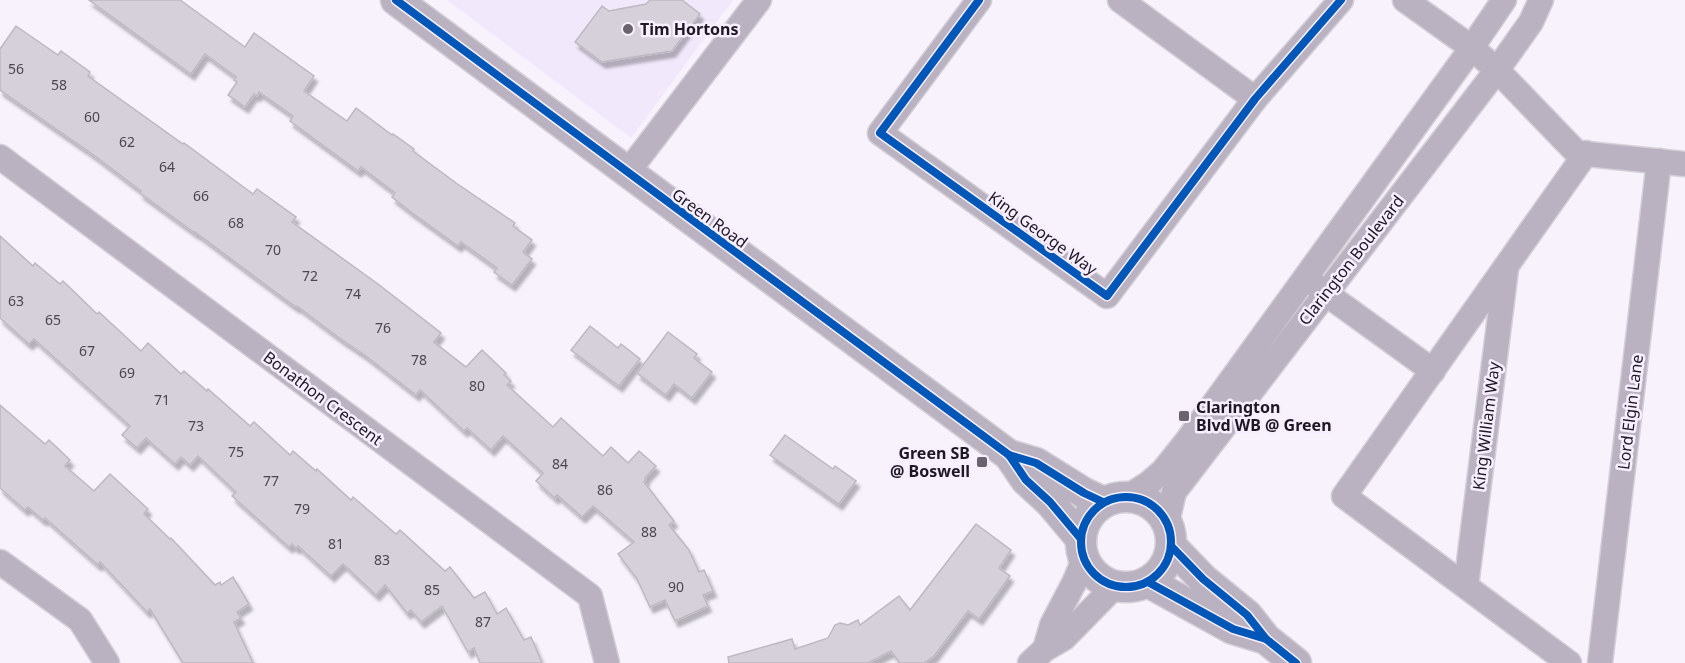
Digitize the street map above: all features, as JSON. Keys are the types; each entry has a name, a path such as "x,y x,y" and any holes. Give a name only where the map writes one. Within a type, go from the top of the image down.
{"street":[{"name":"Green Road","path":"396,0 1010,455 1036,463 1084,493 1116,499"},
{"path":"627,173 759,0"},
{"name":"King George Way","path":"979,0 880,133 1107,296 1255,99 1341,0"},
{"path":"1120,0 1255,99"},
{"path":"1405,0 1472,48 1497,70 1577,153 1685,164"},
{"name":"Clarington Boulevard","path":"1116,499 1148,484 1163,471 1187,441 1472,48 1504,0"},
{"name":"Clarington Boulevard","path":"1170,534 1174,492 1497,70 1531,22 1541,0"},
{"name":"King William Way","path":"1569,663 1344,496 1587,153"},
{"name":"Bonathon Crescent","path":"0,157 590,596 607,663"},
{"name":"Lord Elgin Lane","path":"1600,663 1659,161"},
{"name":"King William Way","path":"1466,586 1507,267"},
{"path":"1306,277 1433,371"},
{"name":"Green Road","path":"1010,455 1026,480 1064,518 1082,549"},
{"path":"1038,656 1075,581 1085,522 1090,514 1116,499 1141,499 1152,504 1161,512 1170,534 1203,579 1247,615 1266,639 1296,663"},
{"path":"1082,549 1089,569 1096,577 1105,583 1126,588 1148,582 1157,576 1169,558 1170,534"},
{"path":"0,562 80,620 107,663"},
{"path":"1148,582 1233,629 1266,639"},
{"path":"1038,656 1064,638 1115,586"}],"shaded area":[{"path":"447,0 733,0 631,138"}],"building":[{"path":"89,0 180,0 245,47 254,33 314,76 304,91 347,121 356,108 414,149 413,151 456,183 515,223 513,226 532,240 523,252 532,259 512,285 494,272 497,268 461,242 458,246 411,212 392,197 395,193 361,167 358,171 290,121 293,116 259,92 257,96 254,94 245,107 228,95 237,82 234,80 236,77 205,54 191,74"},
{"path":"650,0 682,0 700,14 672,51 602,62 575,42 602,6 609,11 646,4"},
{"path":"16,26 58,55 61,51 90,72 88,76 253,194 257,189 296,217 292,222 441,333 434,342 466,367 482,350 506,373 504,375 511,381 507,385 553,427 561,418 603,456 611,447 628,463 639,451 656,466 644,482 674,521 669,525 689,550 699,572 704,570 713,591 703,595 708,606 675,621 665,600 650,607 637,579 618,554 634,542 593,506 582,517 557,495 555,498 536,481 543,473 503,436 491,450 467,428 464,431 420,390 416,395 366,356 140,193 141,191 95,156 0,90 0,49"},
{"path":"0,236 33,266 35,263 60,284 63,281 97,314 99,312 141,351 148,343 181,374 184,371 207,391 208,389 250,426 254,422 290,455 293,451 351,500 353,497 396,534 400,530 445,571 450,567 474,598 485,592 497,614 506,608 524,640 531,637 542,663 480,663 474,648 468,652 442,606 421,622 411,610 407,613 385,585 376,595 343,564 331,576 298,546 296,548 292,544 289,547 232,496 236,492 198,456 190,465 181,457 175,464 146,438 137,448 122,435 130,426 34,339 29,344 0,318"},
{"path":"590,326 618,348 621,344 640,359 619,386 571,350"},
{"path":"668,332 697,354 694,358 712,372 692,398 674,384 666,395 637,373"},
{"path":"0,405 45,444 49,440 70,460 65,466 94,491 110,474 148,509 144,514 171,538 215,585 220,582 221,585 233,577 249,604 237,612 241,618 234,622 253,663 183,663 150,609 147,612 100,562 98,565 45,518 43,520 28,507 25,510 0,488"},
{"path":"785,435 833,469 835,466 856,481 839,504 770,455"},
{"path":"976,524 1011,550 999,568 1010,576 979,619 968,611 934,656 924,663 900,663 891,651 868,663 729,663 728,657 792,639 795,649 828,638 835,625 840,623 848,625 858,620 860,625 899,596 910,610"}],"cycle path":[{"path":"396,0 1009,455 1026,480 1050,502 1081,539"},
{"path":"979,0 880,133 1107,296 1255,99 1341,0"},
{"path":"1009,455 1036,463 1103,502"},
{"path":"1117,497 1135,497 1151,504 1164,517 1171,533 1171,542 1171,551 1164,567 1151,580 1135,587 1117,587 1101,580 1088,567 1081,551 1081,533 1088,517 1101,504 1117,497"},
{"path":"1172,547 1203,579 1247,615 1266,639 1296,663"},
{"path":"1148,582 1233,629 1266,639"}],"place":[{"name":"Tim Hortons","path":"628,29"},
{"name":"Clarington Blvd WB @ Green","path":"1184,416"},
{"name":"Green SB @ Boswell","path":"982,462"}]}
